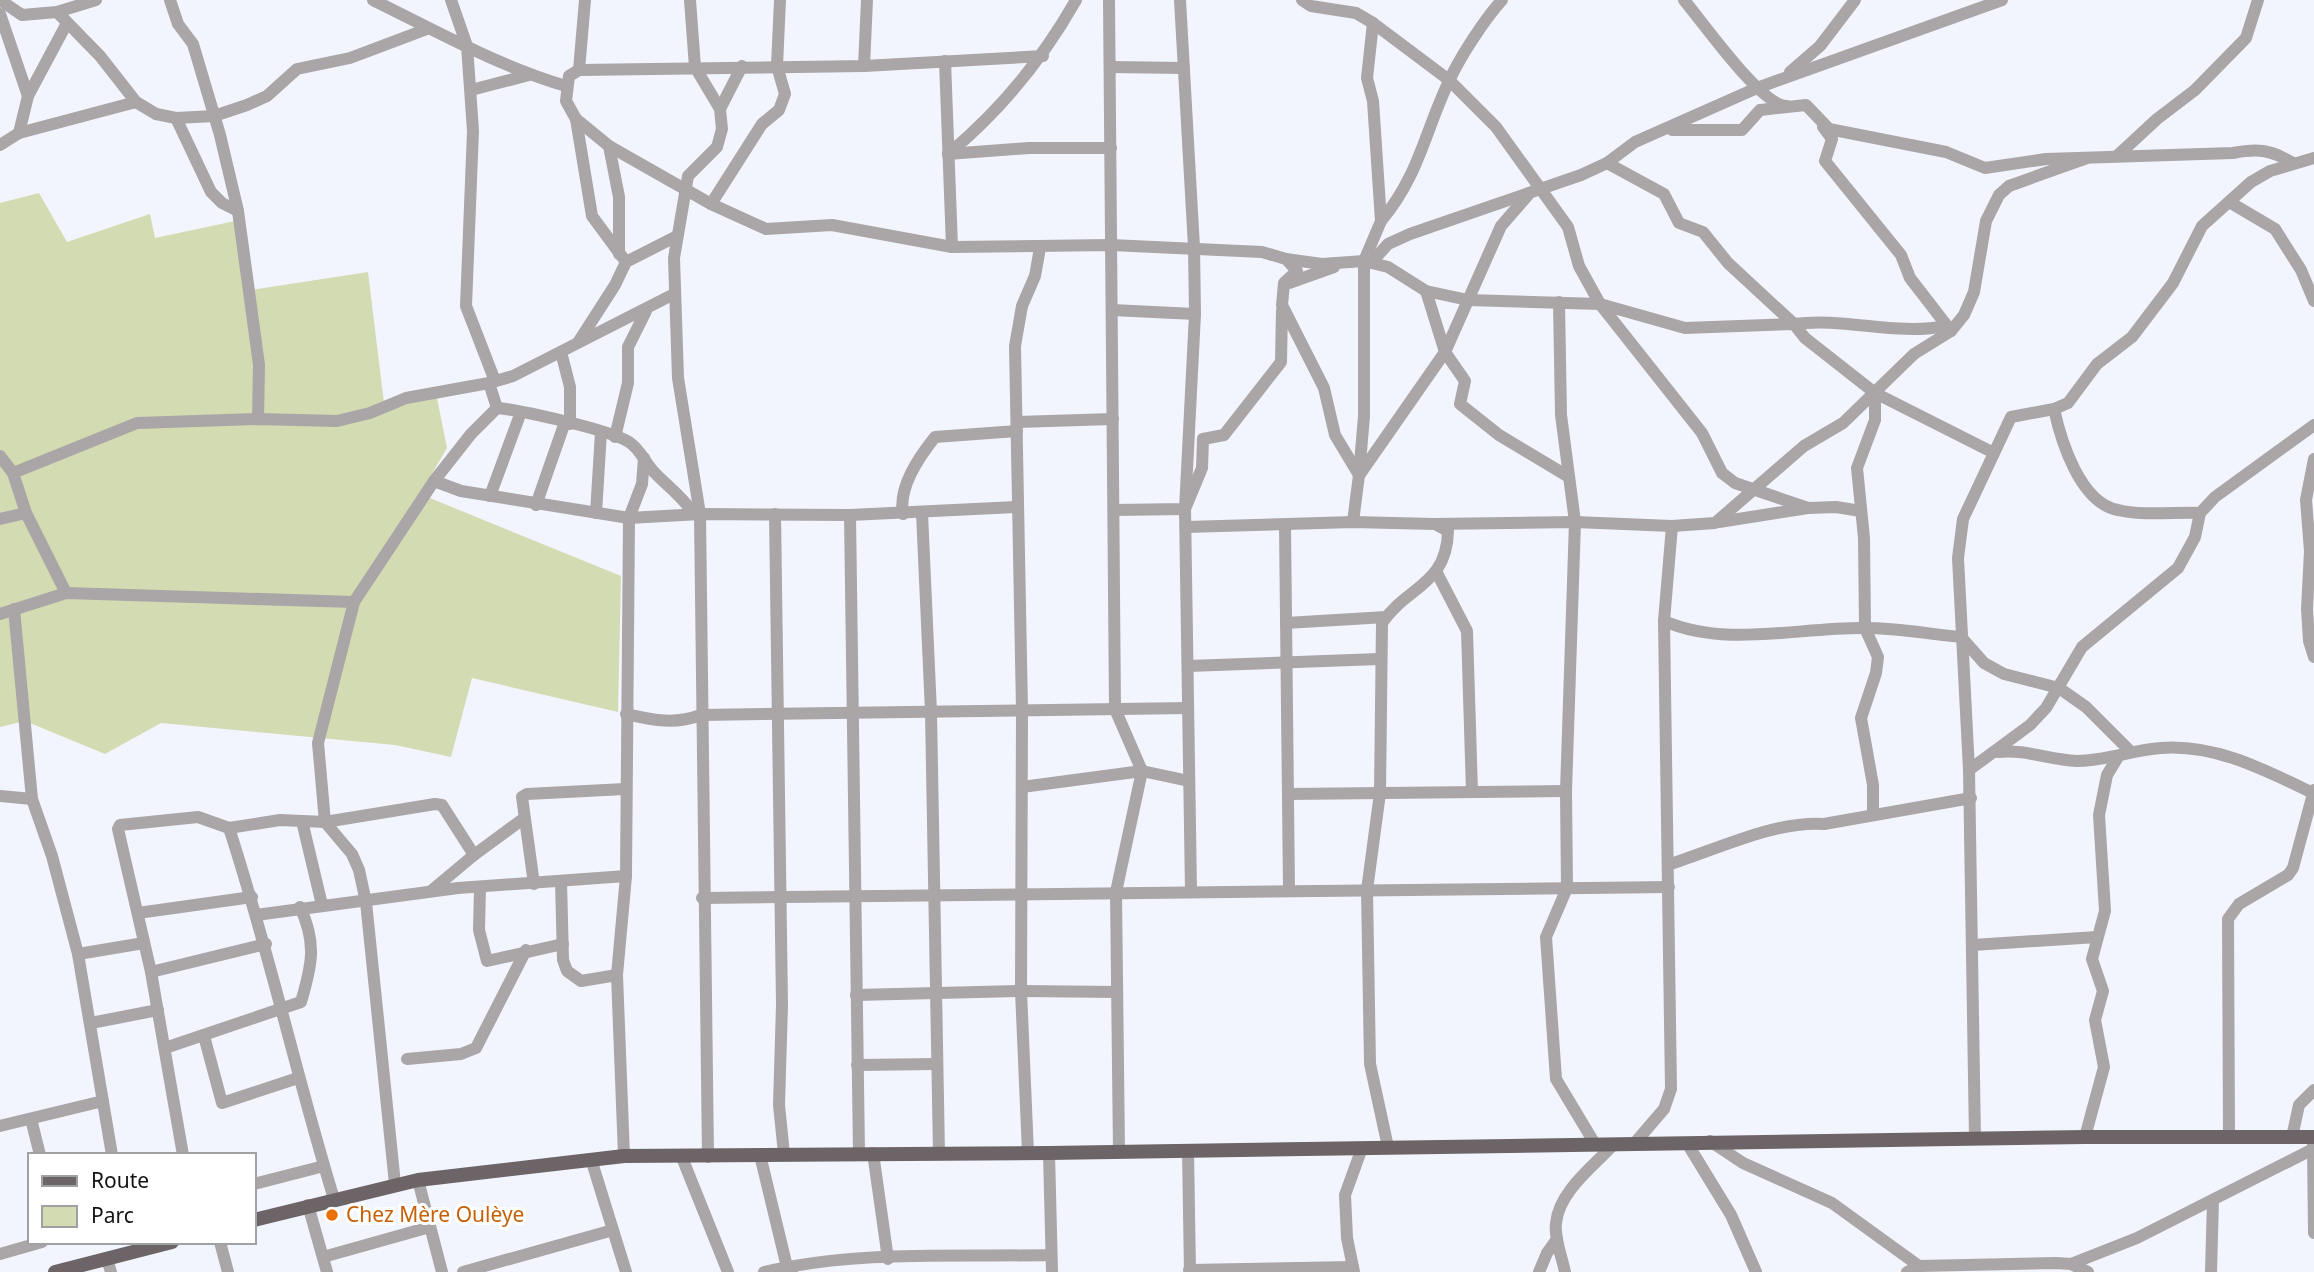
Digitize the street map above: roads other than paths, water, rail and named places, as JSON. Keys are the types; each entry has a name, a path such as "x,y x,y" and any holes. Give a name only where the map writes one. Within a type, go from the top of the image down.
{"main road":[{"path":"256,1219 418,1180 624,1156 1049,1153 2085,1136 2229,1135 2292,1137 2313,1141"},
{"path":"55,1272 109,1266 127,1248 157,1244"}],"street":[{"path":"0,0 22,15 57,12 96,0"},
{"path":"15,0 22,15"},
{"path":"170,0 178,24 192,44 214,116 237,211 258,365 258,419"},
{"path":"373,0 427,29 529,75 566,86"},
{"path":"451,0 467,46 471,90 473,131 466,306 492,382 497,408"},
{"path":"579,70 585,0"},
{"path":"690,0 695,67 720,108 723,129 716,148 692,168 684,190 674,258 678,378 697,514 708,1157"},
{"path":"711,204 762,124 779,110 785,94 776,52 780,0"},
{"path":"864,66 867,0"},
{"path":"948,154 984,124 1043,56 1076,0"},
{"path":"1110,0 1115,709 1142,771 1116,892 1119,1152"},
{"path":"1180,0 1194,247 1195,314 1185,509 1191,891"},
{"path":"1302,0 1311,6 1356,13 1373,23 1449,80 1496,127 1544,188 1569,227 1579,265 1600,304 1702,433 1722,474 1735,483 1808,508"},
{"path":"1685,0 1757,88 1781,106 1806,105 1829,129 1946,152 1985,168 2046,159 2233,153 2257,149 2272,150 2293,163"},
{"path":"1779,80 1820,46 1855,0"},
{"path":"1368,262 1388,244 1410,234 1544,188 1607,163 1635,142 1757,88 2002,0"},
{"path":"2117,156 2157,118 2195,90 2246,38 2258,0"},
{"path":"1381,221 1398,201 1426,145 1449,80 1501,1"},
{"path":"57,12 100,56 136,102 156,114 176,118 214,116 267,96 296,69 350,58 427,29"},
{"path":"0,14 28,96"},
{"path":"19,134 28,96 67,23"},
{"path":"1353,522 1364,416 1368,262 1381,221 1373,101 1367,78 1373,23"},
{"path":"720,108 746,66 776,52"},
{"path":"622,258 592,216 576,118 566,100 569,76 579,70 864,66 1043,56"},
{"path":"945,61 952,247"},
{"path":"1111,67 1184,68"},
{"path":"471,90 529,75"},
{"path":"0,145 19,134 136,102"},
{"path":"1664,131 1742,130 1760,110 1806,105"},
{"path":"1806,105 1832,139 1825,161 1870,220 1901,255 1910,278 1948,329"},
{"path":"176,118 211,192 222,203 237,211"},
{"path":"576,118 609,146 684,190 766,229 832,225 952,247 1194,247 1262,252 1286,259 1322,264 1368,262 1388,267 1426,291 1468,300 1600,304 1685,328 1835,321 1878,328 1948,329"},
{"path":"579,341 615,285 622,258 619,197 609,146"},
{"path":"948,154 1029,148 1111,148"},
{"path":"1716,523 1804,446 1843,423 1914,355 1948,329 1974,292 1986,221 1999,195 2009,186 2087,158"},
{"path":"1975,1139 1971,798 1958,558 1963,519 1992,452 2011,417 2054,409 2068,402 2097,364 2132,337 2173,283 2202,226 2231,203 2251,182 2293,163 2314,158"},
{"path":"1607,163 1664,194 1679,223 1703,232 1728,264 1794,324 1805,338 1875,393 1992,452"},
{"path":"1359,475 1445,352 1501,226 1530,193"},
{"path":"2231,203 2275,229 2301,270 2314,301"},
{"path":"622,258 677,236"},
{"path":"1028,1153 1021,991 1022,710 1015,346 1022,306 1035,276 1040,248"},
{"path":"1185,509 1202,468 1203,439 1224,435 1281,362 1284,283 1297,271 1286,259"},
{"path":"1344,263 1286,284 1282,305 1324,388 1335,435 1359,475"},
{"path":"1426,291 1445,352 1465,381 1460,404 1499,435 1569,477"},
{"path":"13,473 128,425 258,419 337,421 370,413 406,398 492,382 513,376 579,341 647,311 674,294"},
{"path":"1559,302 1561,415 1575,522 1566,791 1567,888 1546,937 1553,1065 1561,1093 1595,1144"},
{"path":"1112,310 1195,314"},
{"path":"615,437 628,383 628,347 647,311"},
{"path":"536,505 568,423 570,387 561,352"},
{"path":"1873,815 1873,785 1861,718 1876,673 1878,657 1866,628 1857,468 1875,420 1875,393"},
{"path":"497,408 601,432 634,446 652,471 697,514"},
{"path":"396,1184 366,902 359,870 352,854 325,822 318,743 354,602 434,481 471,434 497,408"},
{"path":"2054,409 2062,443 2071,465 2104,505 2117,510 2200,513"},
{"path":"489,496 521,412"},
{"path":"903,514 901,499 904,487 935,437 1017,426 1113,419"},
{"path":"1969,770 1998,752 2030,725 2059,688 2082,647 2178,568 2195,537 2200,513 2215,498 2314,425"},
{"path":"596,513 601,432"},
{"path":"0,456 13,473 26,513 66,593"},
{"path":"624,1156 617,975 626,876 629,518 640,492 644,458"},
{"path":"2314,459 2310,500 2308,609 2309,641 2314,657"},
{"path":"434,481 461,491 629,518 697,514 903,514 1016,507"},
{"path":"1186,527 1353,522 1575,522 1672,526 1716,523 1808,508 1836,507 1861,511"},
{"path":"1114,510 1185,509"},
{"path":"0,519 26,513"},
{"path":"922,513 931,712 939,1154"},
{"path":"775,514 782,1005 779,1105 784,1154"},
{"path":"849,515 857,1065 866,1153 888,1259"},
{"path":"1388,1147 1370,1064 1367,890 1380,793 1381,623 1437,573 1446,549 1448,531 1434,524"},
{"path":"1285,526 1289,890"},
{"path":"1634,1144 1664,1109 1671,1089 1664,621 1672,526"},
{"path":"1437,573 1467,631 1472,792"},
{"path":"0,614 66,593 354,602"},
{"path":"14,609 32,799 52,856 78,954 112,1153"},
{"path":"1286,623 1385,618"},
{"path":"1664,621 1691,633 1743,634 1866,628 1961,637 1984,663 2004,674 2059,688 2086,707 2132,752"},
{"path":"1188,666 1379,659"},
{"path":"626,713 657,721 681,722 701,715 1188,708"},
{"path":"1998,752 2027,751 2068,760 2118,757 2132,752 2189,749 2244,760 2313,792 2293,868 2288,875 2239,904 2228,919 2229,1135"},
{"path":"2085,1136 2104,1067 2095,1020 2103,991 2092,959 2105,911 2099,815 2107,775 2118,757"},
{"path":"1022,787 1142,771 1189,781"},
{"path":"534,884 521,803 527,794 625,789"},
{"path":"1288,794 1566,791"},
{"path":"0,796 32,799"},
{"path":"1668,865 1781,826 1802,822 1824,824 1971,798"},
{"path":"183,1153 151,972 118,829 120,825 198,817 229,828 280,820 325,822 442,805 474,855"},
{"path":"428,892 523,819"},
{"path":"302,821 322,905"},
{"path":"229,828 266,944 298,1078 334,1199"},
{"path":"256,915 428,892 626,876"},
{"path":"561,881 563,960 573,978 591,982 617,975"},
{"path":"480,887 479,930 487,961 526,950 563,944"},
{"path":"702,898 781,899 855,894 1669,887"},
{"path":"138,913 252,897"},
{"path":"165,1048 283,1011 301,1002 309,976 312,933 300,907"},
{"path":"1973,945 2097,937"},
{"path":"78,954 144,943"},
{"path":"151,972 266,944"},
{"path":"407,1059 461,1054 476,1048 526,950"},
{"path":"856,995 1021,991 1117,992"},
{"path":"91,1023 158,1010"},
{"path":"204,1036 222,1103 298,1078"},
{"path":"857,1065 936,1064"},
{"path":"2292,1137 2299,1105 2314,1090"},
{"path":"0,1126 103,1101"},
{"path":"31,1119 40,1153"},
{"path":"1907,1272 1919,1266 2071,1264 2137,1238 2213,1200 2313,1141 2314,1233"},
{"path":"1710,1142 1743,1163 1832,1203 1919,1266"},
{"path":"1687,1143 1731,1215 1756,1272"},
{"path":"1565,1272 1556,1224 1561,1205 1574,1186 1614,1144"},
{"path":"1188,1150 1189,1271 1353,1270 1347,1238 1345,1195 1362,1148"},
{"path":"1049,1153 1052,1272"},
{"path":"681,1155 728,1272"},
{"path":"760,1155 790,1269"},
{"path":"591,1159 626,1272"},
{"path":"256,1183 324,1166"},
{"path":"418,1180 442,1272"},
{"path":"2211,1272 2213,1200"},
{"path":"308,1205 327,1272"},
{"path":"323,1257 430,1227"},
{"path":"463,1272 613,1230"},
{"path":"1539,1272 1557,1239"},
{"path":"0,1254 35,1244"},
{"path":"221,1244 228,1272"},
{"path":"764,1272 888,1259 1051,1255"},
{"path":"2071,1264 2088,1272"}],"place":[{"name":"Chez Mère Oulèye","path":"332,1215"}]}
